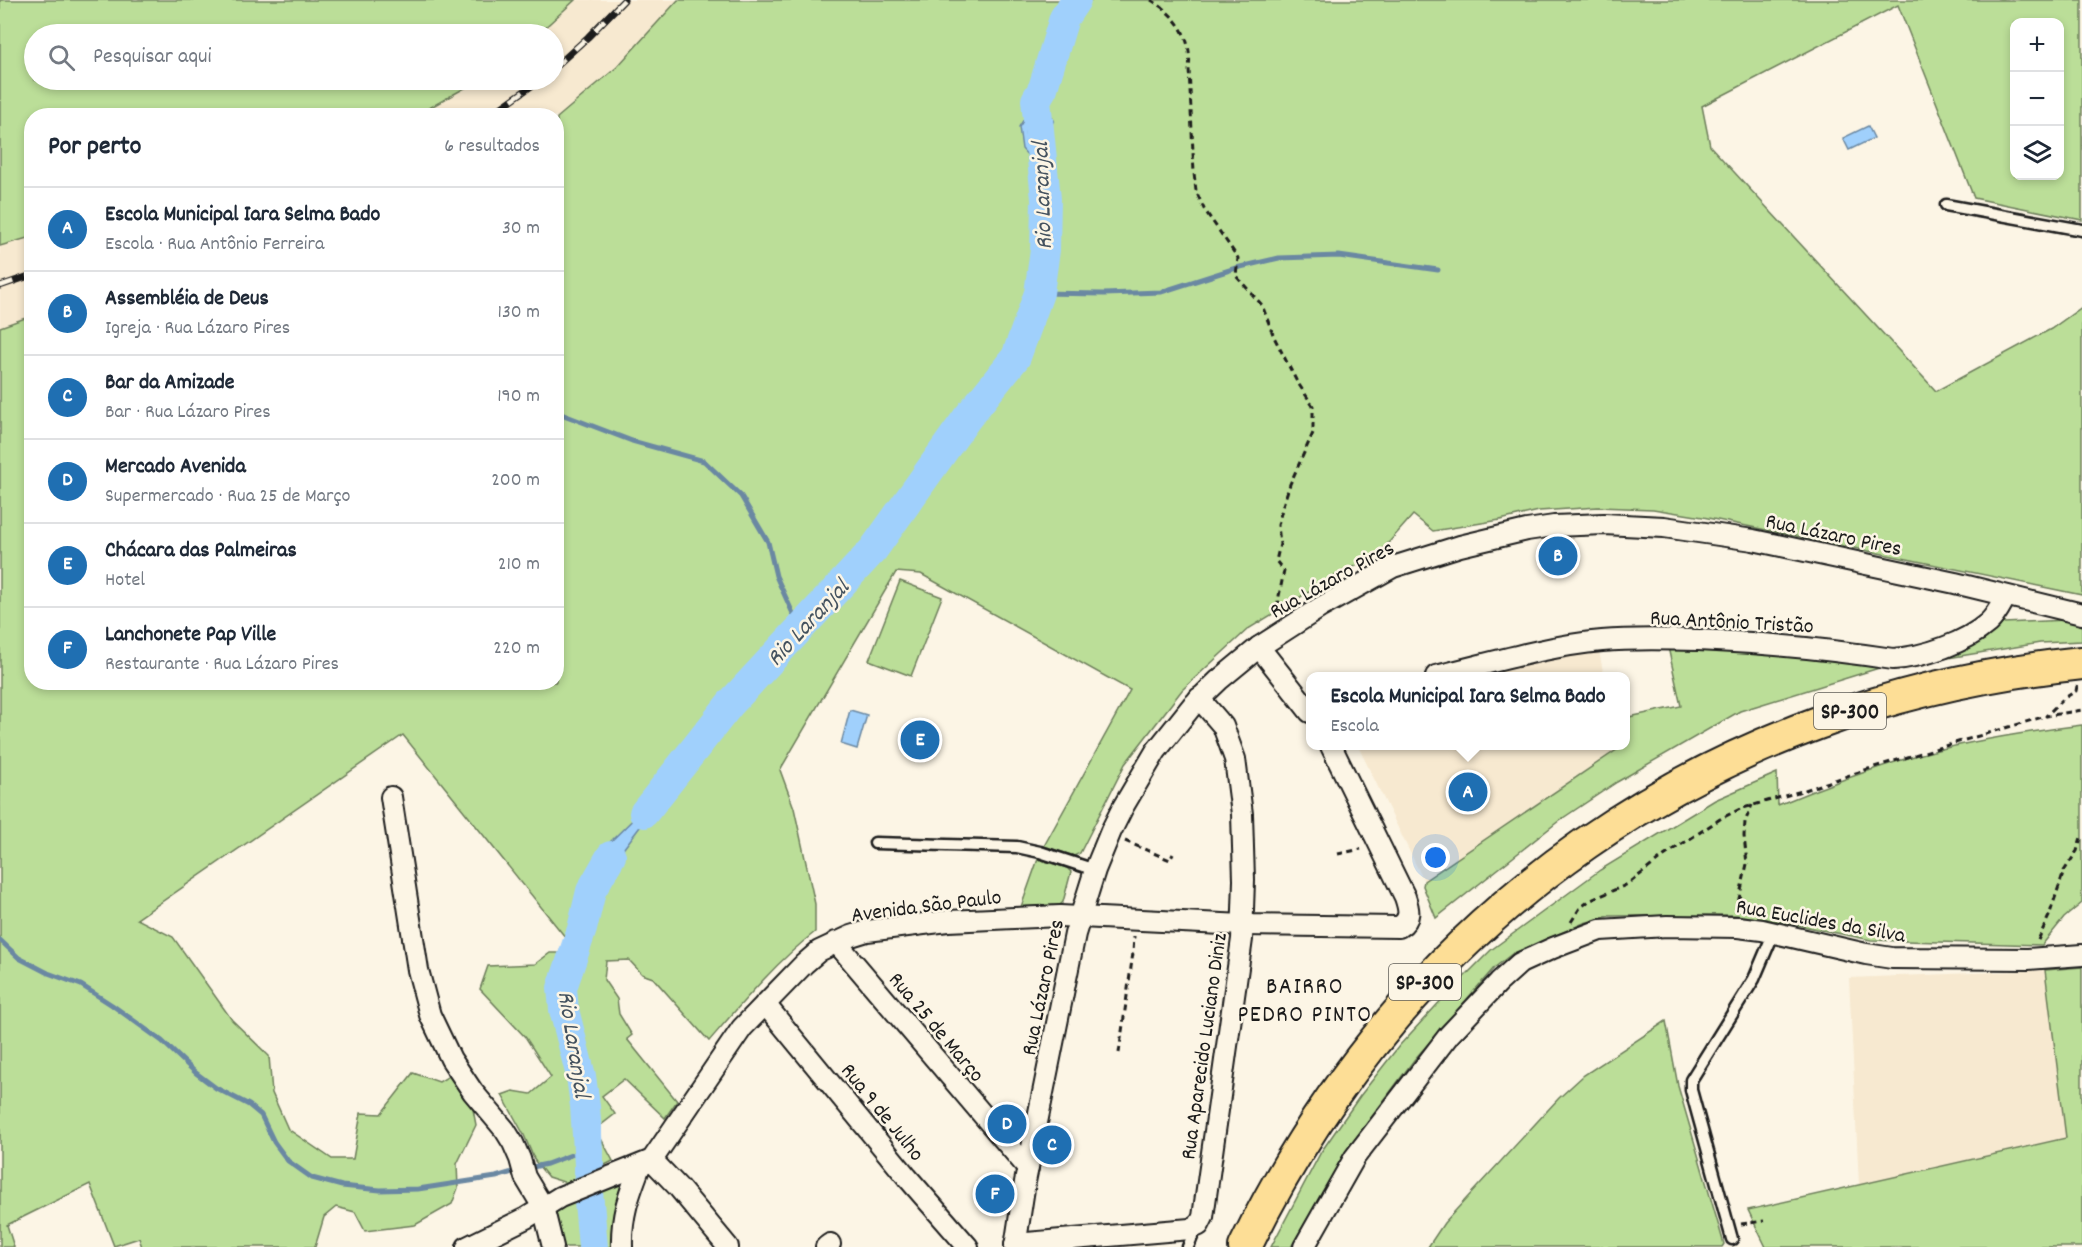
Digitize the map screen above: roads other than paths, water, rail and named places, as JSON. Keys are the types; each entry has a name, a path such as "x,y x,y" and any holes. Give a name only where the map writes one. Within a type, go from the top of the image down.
{"main road":[{"name":"SP-300","path":"1245,1247 1296,1152 1325,1107 1382,1032 1427,980 1476,930 1529,885 1584,844 1642,806 1703,772 1830,717 1964,680 2081,663"}],"street":[{"name":"Rua Lázaro Pires","path":"1015,1246 1028,1168 1075,934 1095,870 1123,807 1156,751 1199,698 1259,647 1369,578 1412,560 1491,537 1527,530 1584,525 1664,527 1708,532 1956,583 2082,614"},
{"name":"Rua Antônio Tristão","path":"1453,672 1549,649 1627,639 1743,642 1812,647 1893,659 1905,658 1946,646 1980,628 1993,617 2006,596"},
{"path":"1259,647 1306,705"},
{"name":"Rua Aparecido Luciano Diniz","path":"1196,1227 1203,1217 1243,925 1243,831 1235,759 1223,726 1199,698"},
{"name":"Avenida São Paulo","path":"622,1247 622,1219 626,1204 646,1163 733,1040 804,964 819,951 836,942 867,931 948,921 997,918 1080,916 1243,925 1392,928 1405,923 1409,913 1405,897 1333,750"},
{"path":"391,797 418,970 430,1015 451,1059 473,1092 505,1130 543,1208 553,1247"},
{"name":"Rua Euclides da Silva","path":"1304,1247 1355,1157 1449,1035 1509,972 1521,963 1600,930 1667,926 1738,927 1774,932 1892,958 2028,959 2082,955"},
{"name":"Rua 25 de Março","path":"836,942 1028,1168"},
{"name":"Rua 9 de Julho","path":"765,1004 913,1184 968,1247"},
{"path":"467,1247 570,1192 646,1163 679,1188 728,1247"},
{"path":"1015,1246 1196,1227"}],"lane":[{"path":"1946,205 2082,230"},
{"path":"875,843 1017,847 1095,870"},
{"path":"1732,1239 1691,1090 1691,1080 1755,979 1774,932"},
{"path":"1188,1247 1196,1227"}],"water":[{"path":"1036,100 1047,109 1054,120 1049,130 1051,185 1046,199 1036,182 1029,157 1022,149 1019,127"},
{"path":"1868,126 1874,138 1849,150 1843,138"},
{"path":"850,710 867,715 857,749 841,744"},
{"path":"670,783 621,852 596,895 586,885 603,849"}],"waterway":[{"name":"Rio Laranjal","path":"644,813 730,704 873,550 967,418 1016,357 1039,293 1045,250 1046,199 1036,100 1043,88 1064,18 1076,0"},
{"path":"1039,293 1161,292 1236,268 1279,258 1339,256 1438,270"},
{"path":"564,415 632,441 704,461 741,496 768,542 776,576 800,629"},
{"name":"Rio Laranjal","path":"593,1247 588,1191 589,1165 585,1106 581,1076 564,1010 562,988 582,929 591,891 611,856"},
{"path":"0,940 19,958 48,973 81,985 112,1005 162,1041 196,1073 216,1088 249,1105 261,1115 274,1142 288,1161 312,1178 342,1186 380,1190 418,1189 496,1177 519,1170"},
{"path":"528,1168 547,1164 587,1149"}],"railway":[{"path":"564,59 624,0"},
{"path":"500,108 526,90"},
{"path":"0,286 24,278"}],"place":[{"name":"Assembléia de Deus","path":"1558,556"},
{"name":"Chácara das Palmeiras","path":"920,740"},
{"name":"Escola Municipal Iara Selma Bado","path":"1468,792"},
{"name":"Mercado Avenida","path":"1007,1124"},
{"name":"Bar da Amizade","path":"1052,1145"},
{"name":"Lanchonete Pap Ville","path":"995,1194"}],"district":[{"name":"BAIRRO PEDRO PINTO","path":"1305,999"}]}
